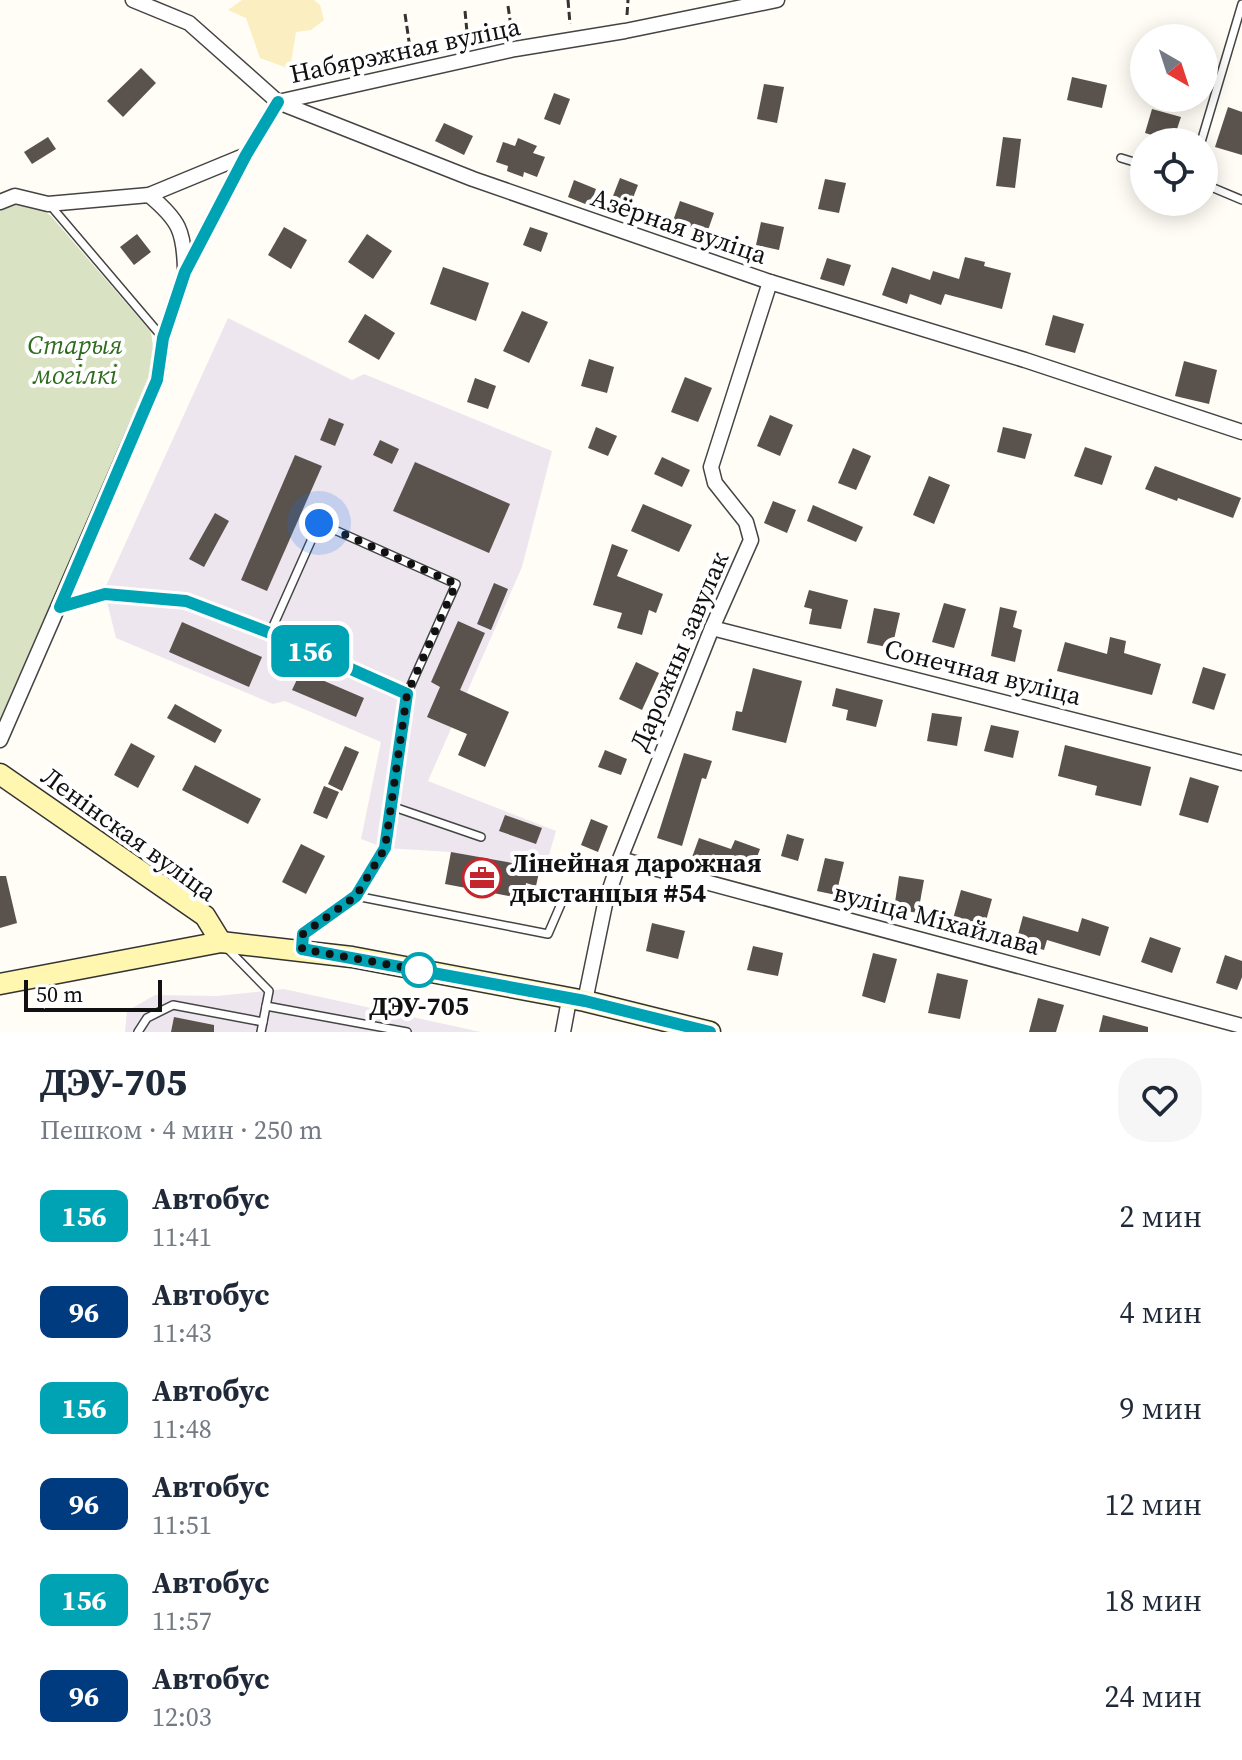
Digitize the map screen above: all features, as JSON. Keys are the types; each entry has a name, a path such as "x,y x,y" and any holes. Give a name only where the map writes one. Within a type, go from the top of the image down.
{"street":[{"name":"Азёрная вуліца","path":"133,0 189,23 278,102 473,179 770,282 1025,360 1242,432"},
{"name":"Набярэжная вуліца","path":"278,102 469,58 777,0"},
{"path":"0,740 157,380 163,338 185,272 246,155 278,102"},
{"path":"0,202 15,196 48,204 149,195 246,155"},
{"path":"149,195 179,225 185,242 185,272"},
{"name":"Дарожны завулак","path":"563,1032 577,1000 620,859 712,628 751,540 746,522 715,483 711,467 770,282"},
{"name":"Сонечная вуліца","path":"712,628 1242,763"},
{"name":"Ленінская вуліца","path":"0,774 205,916 221,942"},
{"name":"вуліца Міхайлава","path":"620,859 1242,1026"},
{"path":"0,984 221,942 302,949 577,1000 710,1032"}],"lane":[{"path":"1205,128 1242,4"},
{"path":"1121,158 1130,161"},
{"path":"1218,190 1242,200"},
{"path":"48,204 163,338"},
{"path":"270,633 319,523 456,584 407,694 385,848 356,896 303,934 302,949"},
{"path":"60,607 105,594 186,601 270,633 407,694"},
{"path":"391,806 481,837"},
{"path":"356,896 548,934 561,904"},
{"path":"221,942 269,991 261,1032"},
{"path":"138,1032 147,1018 173,1005 263,1022"},
{"path":"266,1006 407,1032"}],"path":[{"path":"568,0 571,40"},
{"path":"508,6 515,49"},
{"path":"465,11 469,58"},
{"path":"405,14 408,42 416,70"},
{"path":"561,904 569,892 605,904"}],"shaded area":[{"path":"228,318 352,380 364,374 552,451 522,567 428,781 556,831 545,869 451,852 385,848 361,839 381,742 285,701 273,704 116,638 105,594 106,586"},
{"path":"284,989 481,1032 125,1032 127,1011 155,995 217,996"}],"sand":[{"path":"242,0 314,0 320,5 324,20 311,30 296,32 290,69 260,58 246,18 228,10"}],"green space":[{"name":"Старыя могілкі","path":"14,200 33,203 51,216 151,332 155,362 0,721 0,207"}],"building":[{"path":"141,68 156,83 123,117 107,101"},
{"path":"1072,77 1107,85 1102,108 1067,100"},
{"path":"764,84 784,87 777,123 757,119"},
{"path":"554,93 570,99 560,125 544,119"},
{"path":"1228,107 1242,112 1242,155 1218,148 1218,138"},
{"path":"1151,112 1181,117 1177,128 1146,128"},
{"path":"444,123 473,136 464,155 435,141"},
{"path":"48,137 56,149 32,164 24,152"},
{"path":"1003,137 1021,139 1015,188 996,186"},
{"path":"518,138 537,146 533,153 545,157 537,177 524,172 523,177 507,171 508,166 496,162 503,142 515,146"},
{"path":"620,178 638,185 631,203 613,196"},
{"path":"825,179 846,183 839,213 818,209"},
{"path":"574,180 596,189 590,206 568,197"},
{"path":"680,201 714,213 707,233 673,221"},
{"path":"761,222 784,227 779,250 756,245"},
{"path":"284,227 307,240 291,269 268,255"},
{"path":"530,227 548,233 541,252 523,245"},
{"path":"137,234 151,252 134,265 120,247"},
{"path":"367,234 392,251 373,279 348,262"},
{"path":"965,257 1011,273 1002,309 945,294 941,305 910,294 907,304 882,295 892,267 930,280 933,271 959,279"},
{"path":"827,258 851,265 844,286 820,279"},
{"path":"443,267 489,283 476,321 430,304"},
{"path":"522,311 548,322 529,363 503,351"},
{"path":"365,314 395,333 379,360 348,342"},
{"path":"1053,315 1084,324 1075,353 1045,345"},
{"path":"589,359 614,367 607,393 581,386"},
{"path":"1184,361 1217,370 1209,404 1175,396"},
{"path":"685,377 712,388 698,422 671,412"},
{"path":"475,378 496,386 488,409 467,402"},
{"path":"770,415 793,425 780,456 757,446"},
{"path":"329,418 344,424 335,446 320,440"},
{"path":"596,427 617,436 608,456 588,448"},
{"path":"1003,427 1032,434 1025,459 997,452"},
{"path":"380,440 399,449 392,464 373,455"},
{"path":"1085,447 1112,456 1102,485 1074,476"},
{"path":"853,448 871,456 856,490 838,483"},
{"path":"295,455 322,466 267,591 241,580"},
{"path":"662,457 690,470 682,487 654,474"},
{"path":"415,462 510,504 489,553 393,511"},
{"path":"1155,466 1241,498 1233,518 1145,489"},
{"path":"929,476 950,485 934,524 913,515"},
{"path":"773,501 796,510 787,533 764,523"},
{"path":"643,504 692,525 679,552 631,531"},
{"path":"813,505 863,527 856,542 807,521"},
{"path":"215,513 229,521 204,567 189,559"},
{"path":"612,544 628,550 617,576 663,594 656,613 649,610 642,635 617,628 622,613 593,605"},
{"path":"494,583 508,589 491,630 477,624"},
{"path":"809,590 848,600 841,629 809,624 812,609 804,607"},
{"path":"944,603 966,609 954,648 932,642"},
{"path":"1000,607 1017,611 1013,627 1022,630 1015,662 991,656"},
{"path":"874,608 900,613 892,648 867,643"},
{"path":"458,621 485,633 460,690 509,712 485,767 458,755 467,734 427,717 440,687 431,682"},
{"path":"182,622 262,657 249,687 169,652"},
{"path":"1110,637 1126,641 1124,653 1161,664 1152,695 1057,671 1065,642 1107,654"},
{"path":"636,662 659,673 642,710 619,699"},
{"path":"1203,667 1226,674 1214,710 1192,703"},
{"path":"753,668 802,681 786,743 732,730 736,711 742,712"},
{"path":"301,671 364,698 356,717 292,690"},
{"path":"836,688 883,700 876,727 846,720 848,710 832,706"},
{"path":"175,704 222,730 215,743 167,718"},
{"path":"932,713 962,717 957,746 927,741"},
{"path":"991,725 1019,731 1013,758 984,751"},
{"path":"131,743 155,756 138,788 114,775"},
{"path":"1065,745 1151,767 1141,806 1095,795 1097,786 1058,776"},
{"path":"345,746 359,752 342,791 328,784"},
{"path":"605,750 627,759 621,775 598,767"},
{"path":"684,753 712,761 706,779 702,778 682,846 657,838"},
{"path":"195,765 261,799 248,824 182,790"},
{"path":"1190,777 1219,786 1208,823 1179,815"},
{"path":"324,786 339,792 327,819 313,813"},
{"path":"505,815 542,828 536,844 499,831"},
{"path":"591,819 608,826 598,852 581,845"},
{"path":"787,834 804,839 798,861 781,856"},
{"path":"699,838 731,849 735,840 760,849 750,876 709,861 708,866 691,860"},
{"path":"301,844 325,856 306,894 282,882"},
{"path":"451,852 540,868 536,886 526,883 524,899 445,884"},
{"path":"825,858 844,862 836,895 817,891"},
{"path":"0,876 6,876 17,923 0,928"},
{"path":"899,876 924,880 918,913 894,909"},
{"path":"961,890 992,899 984,928 953,919"},
{"path":"1023,916 1078,932 1082,918 1109,927 1100,956 1047,940 1044,950 1016,942"},
{"path":"652,923 685,931 678,959 646,951"},
{"path":"1150,937 1181,948 1172,973 1141,962"},
{"path":"753,946 783,953 778,976 747,970"},
{"path":"873,953 897,959 885,1003 862,996"},
{"path":"1225,955 1242,961 1242,977 1237,990 1216,983"},
{"path":"937,973 968,980 960,1019 928,1013"},
{"path":"1038,998 1064,1005 1056,1032 1029,1032"},
{"path":"1103,1015 1148,1027 1148,1032 1099,1032"},
{"path":"174,1017 214,1025 214,1032 171,1032"}],"bus line":[{"name":"156","path":"278,102 246,155 185,272 163,338 157,380 60,607 105,594 186,601 270,633 407,694 385,848 356,896 303,934 302,949 585,1001 710,1032"}],"place":[{"name":"Лінейная дарожная дыстанцыя #54","path":"482,878"},
{"name":"ДЭУ-705","path":"419,970"}],"route":[{"path":"319,523 456,584 407,694 385,848 356,896 303,934 302,949 419,970"}]}
